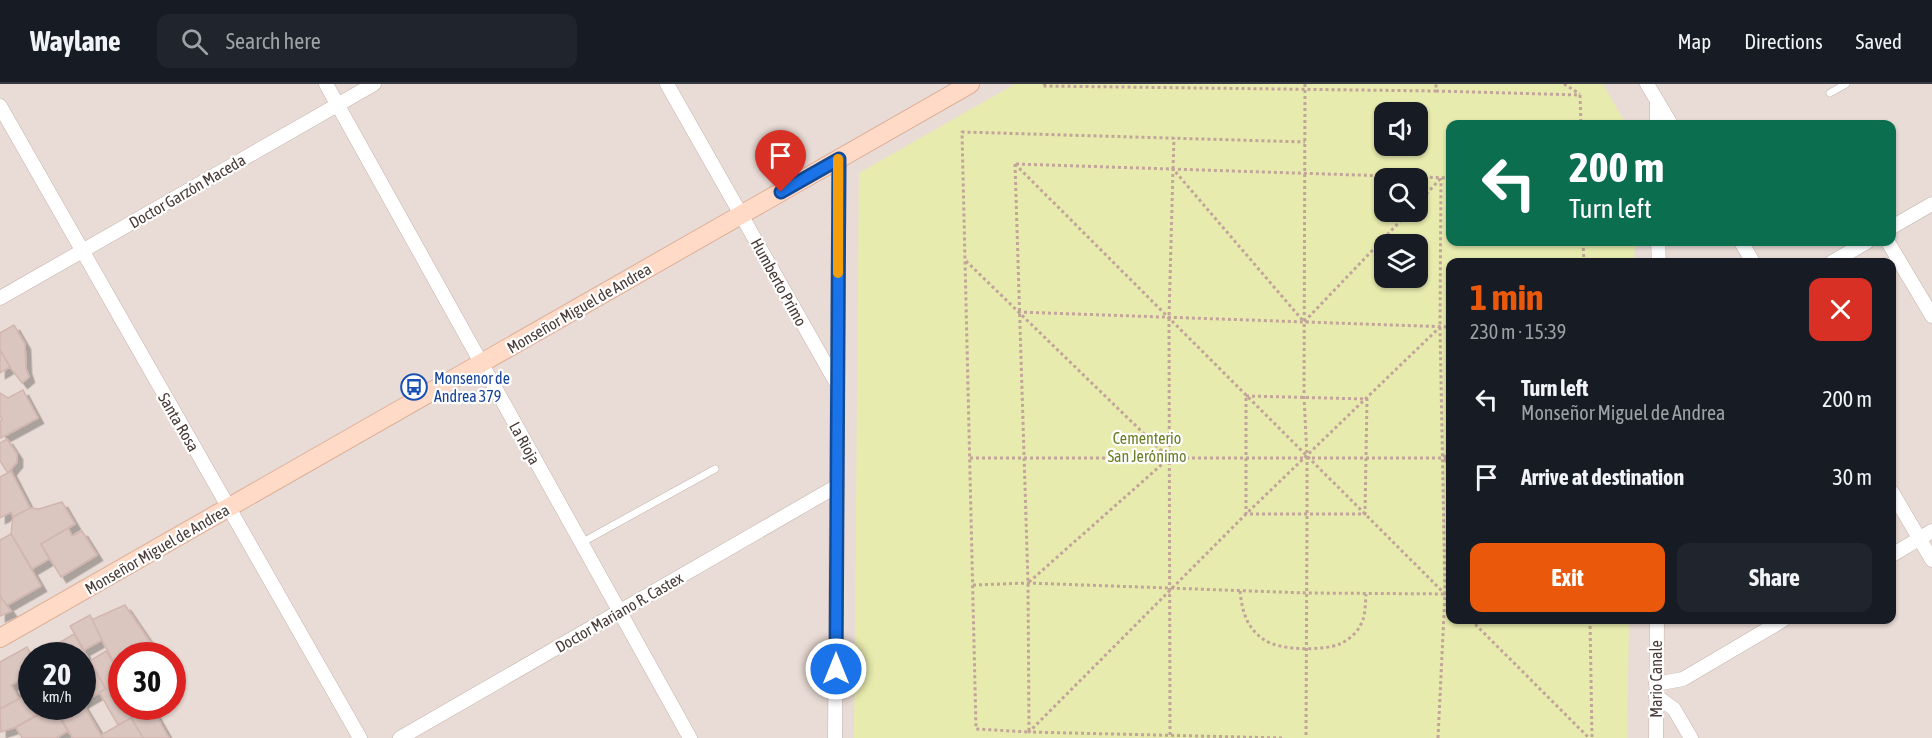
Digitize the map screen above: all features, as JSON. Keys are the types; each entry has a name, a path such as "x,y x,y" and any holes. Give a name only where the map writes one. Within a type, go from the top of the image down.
{"main road":[{"name":"Monseñor Miguel de Andrea","path":"0,638 970,84"}],"street":[{"name":"La Rioja","path":"326,84 690,738"},
{"name":"Doctor Garzón Maceda","path":"0,298 374,84"},
{"name":"Humberto Primo","path":"667,84 838,386"},
{"path":"1647,84 1669,120"},
{"path":"1657,100 1657,120"},
{"name":"Santa Rosa","path":"0,106 360,738"},
{"path":"836,738 839,159"},
{"path":"1896,225 1932,204"},
{"path":"1839,258 1860,246"},
{"path":"1890,246 1932,316"},
{"name":"Doctor Mariano R. Castex","path":"400,738 837,486"},
{"path":"1896,499 1932,560"},
{"path":"1896,552 1932,531"},
{"name":"Mario Canale","path":"1656,624 1656,738"},
{"path":"1691,738 1674,709 1656,690 1683,679 1777,624"}],"lane":[{"path":"1830,93 1846,84"},
{"path":"581,543 715,469"}],"path":[{"path":"1046,84 1042,86 1305,86 1580,94"},
{"path":"1436,84 1436,91"},
{"path":"1564,84 1580,94"},
{"path":"1305,86 1304,397 1308,514 1306,738"},
{"path":"1580,94 1581,120"},
{"path":"1282,738 976,729 962,132 1305,142"},
{"path":"1170,735 1169,317 1174,138"},
{"path":"1015,164 1446,178"},
{"path":"1015,164 1028,583 1029,732"},
{"path":"1015,164 1445,594"},
{"path":"1173,169 1304,322"},
{"path":"1428,192 1441,178"},
{"path":"1438,738 1445,594 1440,327 1441,178"},
{"path":"1304,322 1399,222"},
{"path":"965,261 1169,458"},
{"path":"1018,312 1446,327"},
{"path":"1029,732 1246,514 1440,327"},
{"path":"1246,396 1367,399"},
{"path":"1246,396 1246,514"},
{"path":"1365,514 1367,399"},
{"path":"970,458 1307,456 1443,458 1446,455"},
{"path":"1028,583 1169,458"},
{"path":"1443,458 1446,461"},
{"path":"1246,514 1365,514"},
{"path":"973,585 1028,583 1307,593 1445,594"},
{"path":"1240,591 1245,619 1264,640 1276,646 1306,648 1329,647 1348,639 1361,625 1366,594"},
{"path":"1475,624 1591,738"},
{"path":"1590,624 1591,738"}],"shaded area":[{"path":"0,84 1932,84 1932,738 0,738"}],"green space":[{"name":"Cementerio San Jerónimo","path":"1015,84 1603,84 1624,120 1446,120 1446,246 1635,246 1634,258 1446,258 1446,624 1629,624 1627,738 854,738 859,173"}],"building":[{"path":"14,325 25,344 26,368 29,377 22,383 0,350 0,333"},
{"path":"0,350 10,367 0,373"},
{"path":"23,390 38,418 1,438 0,393 8,398"},
{"path":"7,439 17,454 17,462 8,473 0,461 0,443"},
{"path":"11,471 30,508 13,517 11,512 0,518 0,477"},
{"path":"62,502 75,524 41,544 49,559 32,569 11,534 13,517 30,508 39,509"},
{"path":"68,528 72,536 82,531 97,555 61,577 41,544"},
{"path":"11,534 41,586 6,606 0,596 0,540"},
{"path":"0,596 11,611 0,616"},
{"path":"125,605 150,642 108,642 108,651 91,620"},
{"path":"90,615 102,640 96,643 79,642 70,626"},
{"path":"74,634 79,642 60,642"},
{"path":"106,651 108,654 108,708 99,692 106,689 96,672 96,657"},
{"path":"18,652 18,681 11,685 18,700 0,709 0,662"},
{"path":"96,672 106,689 96,695"},
{"path":"18,699 18,720 28,720 1,732 0,709"},
{"path":"29,720 61,720 68,731 56,738 22,738 16,727"},
{"path":"62,720 92,720 103,738 73,738"},
{"path":"115,720 127,720 118,725"},
{"path":"127,720 132,720 143,738 103,738 101,735"},
{"path":"132,720 159,720 169,738 143,738"}],"slow traffic":[{"path":"838,159 838,273"}],"place":[{"name":"Monsenor de Andrea 379","path":"414,387"}],"route":[{"path":"781,192 839,159 836,669"}]}
